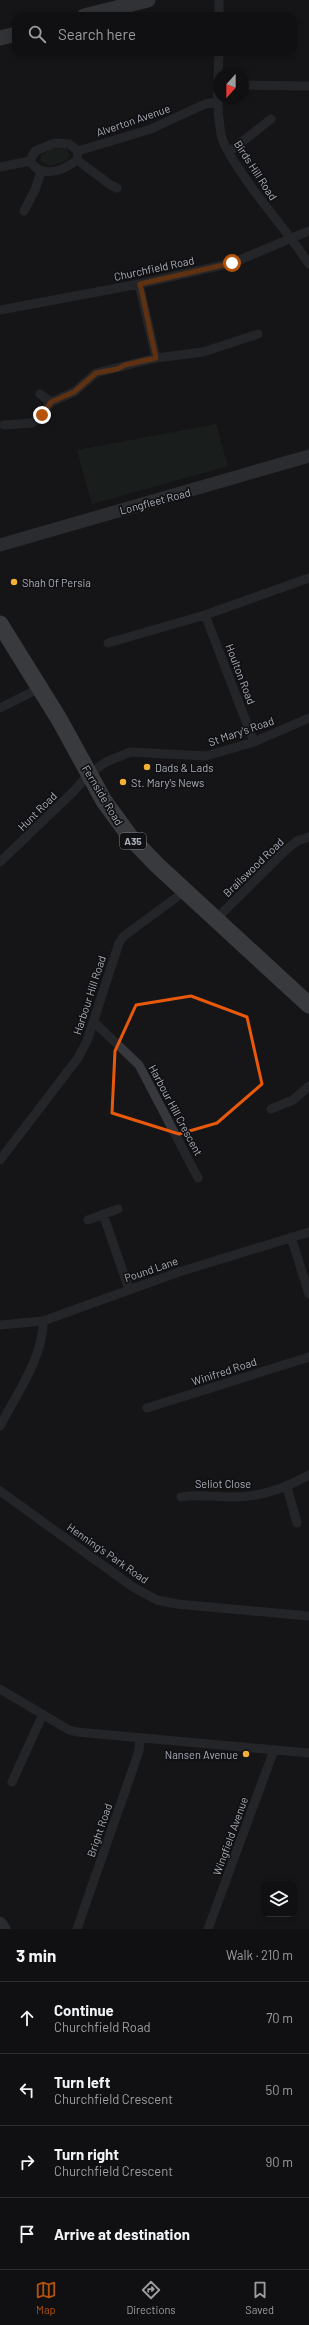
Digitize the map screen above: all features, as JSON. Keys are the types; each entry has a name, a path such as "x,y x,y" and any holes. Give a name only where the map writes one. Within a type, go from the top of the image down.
{"highway":[{"name":"Fernside Road","path":"0,624 40,688 104,801 131,838 185,891 309,1004"}],"main road":[{"path":"100,12 148,0"},
{"path":"0,38 12,35"},
{"name":"Longfleet Road","path":"0,545 309,456"},
{"path":"0,1923 4,1929"}],"street":[{"path":"219,0 219,12"},
{"name":"Birds Hill Road","path":"219,56 219,68"},
{"path":"249,85 309,86"},
{"name":"Alverton Avenue","path":"40,172 52,172 78,155 151,129 205,104 213,103"},
{"name":"Birds Hill Road","path":"217,104 221,136 229,152 260,202 292,239 309,264"},
{"path":"229,152 271,119"},
{"path":"30,161 35,151 54,143 69,144 78,155 112,186 117,188"},
{"path":"0,167 30,161"},
{"path":"24,211 35,190 40,172 34,168 30,161"},
{"name":"Churchfield Road","path":"0,310 140,284 232,263 309,231"},
{"path":"140,284 156,358"},
{"path":"4,425 32,423 46,410 51,402 74,392 96,373 117,369 125,365 156,358 203,352 258,334"},
{"path":"40,394 51,402"},
{"path":"108,643 205,615 309,578"},
{"name":"Houlton Road","path":"205,615 254,742"},
{"path":"0,708 40,688"},
{"name":"St Mary's Road","path":"89,774 106,762 130,752 206,756 254,742 309,718"},
{"name":"Hunt Road","path":"0,862 68,797 89,774"},
{"name":"Brailswood Road","path":"216,919 286,850 297,841 309,837"},
{"name":"Harbour Hill Road","path":"0,1160 78,1058 87,1041 94,1022 119,943 124,936 185,891"},
{"name":"Harbour Hill Crescent","path":"94,1022 139,1065 198,1178"},
{"path":"271,1108 293,1100 309,1086"},
{"path":"88,1220 118,1209"},
{"path":"103,1214 129,1289"},
{"name":"Pound Lane","path":"0,1325 43,1321 129,1289 309,1232"},
{"path":"291,1237 309,1294"},
{"path":"0,1426 39,1351 44,1332 43,1321"},
{"name":"Winifred Road","path":"147,1408 309,1357"},
{"name":"Seliot Close","path":"181,1497 194,1494 243,1497 287,1487 309,1475"},
{"path":"287,1487 297,1523"},
{"name":"Henning's Park Road","path":"0,1491 133,1587 157,1600 177,1604 309,1616"},
{"path":"0,1689 69,1730 77,1732 309,1753"},
{"path":"12,1782 43,1714"},
{"name":"Bright Road","path":"78,1929 139,1751 140,1738"},
{"name":"Wingfield Avenue","path":"208,1929 274,1750"}],"highlighted area":[{"path":"191,996 247,1017 262,1084 217,1123 179,1134 112,1113 115,1051 136,1005"}],"shaded area":[{"path":"51,149 67,149 70,156 67,160 50,166 41,161 41,156"},
{"path":"216,424 228,466 92,504 77,450"}],"place":[{"name":"Shah Of Persia","path":"14,582"},
{"name":"Dads & Lads","path":"147,767"},
{"name":"St. Mary's News","path":"123,782"},
{"name":"Nansen Avenue","path":"246,1754"}],"route":[{"path":"42,415 51,402 61,396 74,392 96,373 117,369 125,365 156,358 140,284 232,263"}]}
